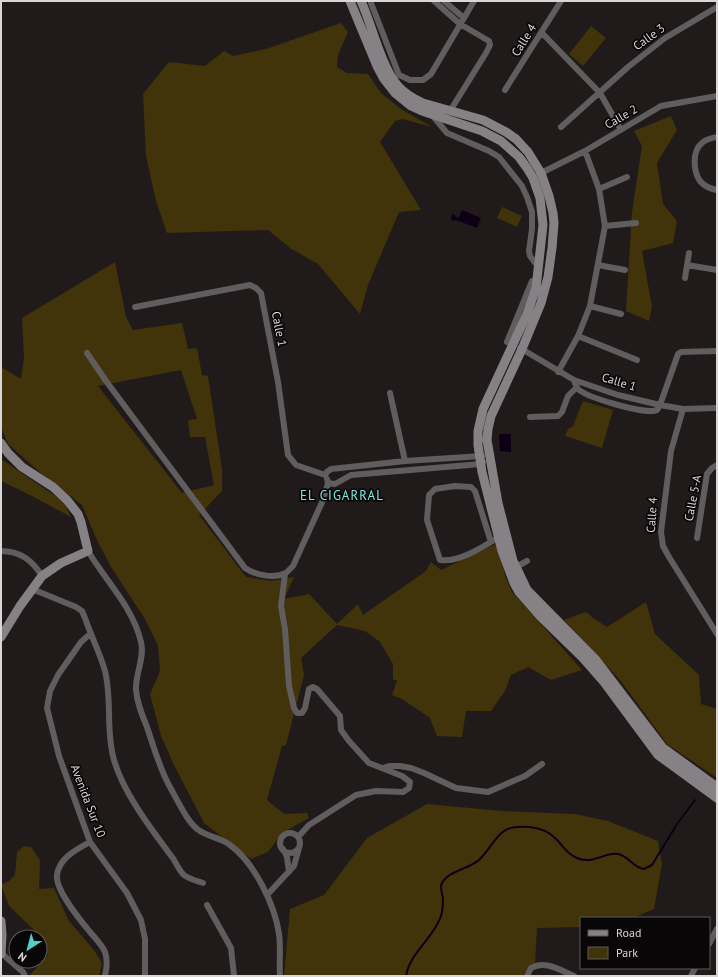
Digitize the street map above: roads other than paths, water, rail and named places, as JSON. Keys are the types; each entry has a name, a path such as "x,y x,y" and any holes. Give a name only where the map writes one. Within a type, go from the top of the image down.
{"main road":[{"path":"367,3 383,61 398,86 415,99 483,120 506,132 523,146 541,173 549,196 554,223 548,277 541,303 522,349 491,416 487,440 498,503 516,567 527,590 596,660 663,748 717,787"},
{"path":"352,5 371,52 384,79 400,98 422,111 482,131 496,138 519,157 533,178 540,198 543,224 537,281 532,299 510,343 483,409 478,431 480,460 495,540 514,583 519,592 540,616 583,658 604,682 658,754 717,798"},
{"path":"1,443 8,453 22,467 54,488 67,500 78,514 88,550 61,563 42,576 32,588 1,637"},
{"path":"1,921 1,954"}],"street":[{"path":"434,1 460,24 489,41 490,45 450,111"},
{"path":"444,1 464,18"},
{"path":"352,5 367,3 399,75 410,80 423,80 431,74 474,1"},
{"name":"Calle 4","path":"505,90 561,1"},
{"name":"Calle 3","path":"561,127 628,67 665,38 717,7"},
{"path":"542,33 600,93 621,130"},
{"name":"Calle 2","path":"533,178 585,151 661,106 717,96"},
{"path":"432,115 447,133 489,151 499,157 522,186 532,212 532,229 529,252 530,256 539,268"},
{"path":"717,137 708,139 701,144 695,154 694,167 700,181 709,189 717,190"},
{"path":"558,372 578,336 590,306 605,226 599,189 585,151"},
{"path":"599,189 627,177"},
{"path":"605,226 636,223"},
{"path":"684,278 689,254"},
{"path":"598,265 625,270"},
{"path":"687,265 717,270"},
{"name":"Calle 1","path":"135,307 250,285 256,288 261,293 278,382 288,455 296,465 325,476"},
{"path":"590,306 621,314"},
{"path":"578,336 637,360"},
{"name":"Calle 1","path":"510,343 574,380 618,395 683,409 717,408"},
{"path":"574,380 576,388 587,395 649,412 656,410 660,405 678,354 681,352 717,351"},
{"path":"87,354 245,568 258,575 266,576 285,574"},
{"path":"530,417 558,416 562,412 568,396 576,388"},
{"path":"390,393 405,461"},
{"name":"Calle 4","path":"683,409 666,471 661,537 663,546 669,557 717,634"},
{"path":"328,483 335,484 351,475 490,458"},
{"path":"298,837 309,825 356,795 376,791 403,792 408,788 410,782 406,778 369,763 349,741 342,730 340,716 317,689 313,687 310,690 302,713 297,713 294,708 289,686 285,629 281,606 285,574 296,562 324,498 328,483 325,476 331,469 405,461 480,460"},
{"name":"Calle 5-A","path":"697,538 707,474 712,468 717,466"},
{"path":"350,468 351,475"},
{"path":"455,486 471,487 475,491 495,540 457,559 447,562 440,560 427,520 429,494 435,489 455,486"},
{"path":"88,550 113,587 136,627 141,642 142,652 136,688 138,704 158,761 171,790 191,823 200,831 224,841 237,851 256,875 267,895 277,923 279,934 280,976"},
{"path":"1,551 15,553 25,557 36,567 42,576"},
{"path":"516,567 527,561"},
{"path":"32,588 76,607 82,612 90,634 97,646 106,672 113,756 119,775 141,815 177,864 182,874 203,883"},
{"name":"Avenida Sur 10","path":"90,634 81,642 58,675 50,691 47,708 59,756 90,842 127,893 141,920 145,939 145,976"},
{"path":"382,768 389,766 411,768 456,788 488,792 525,776 542,764"},
{"path":"267,895 289,872 294,866 300,843 298,837 290,833 282,838 281,844 287,857 289,872"},
{"path":"90,842 72,852 61,864 56,876 60,888 72,909 104,950 107,963 105,976"},
{"path":"283,849 292,852 298,849 299,846"},
{"path":"208,905 231,948 234,976"},
{"path":"710,942 717,929"},
{"path":"1,954 23,972 25,976"},
{"path":"527,976 531,968 538,964 548,965 574,976"}],"waterway":[{"path":"406,976 408,967 412,960 438,924 443,909 441,890 443,881 452,874 480,859 500,834 511,828 537,828 553,836 567,852 577,858 588,860 618,854 625,857 637,867 644,869 652,865 677,824 695,800"}],"district":[{"name":"EL CIGARRAL","path":"342,495"}]}
